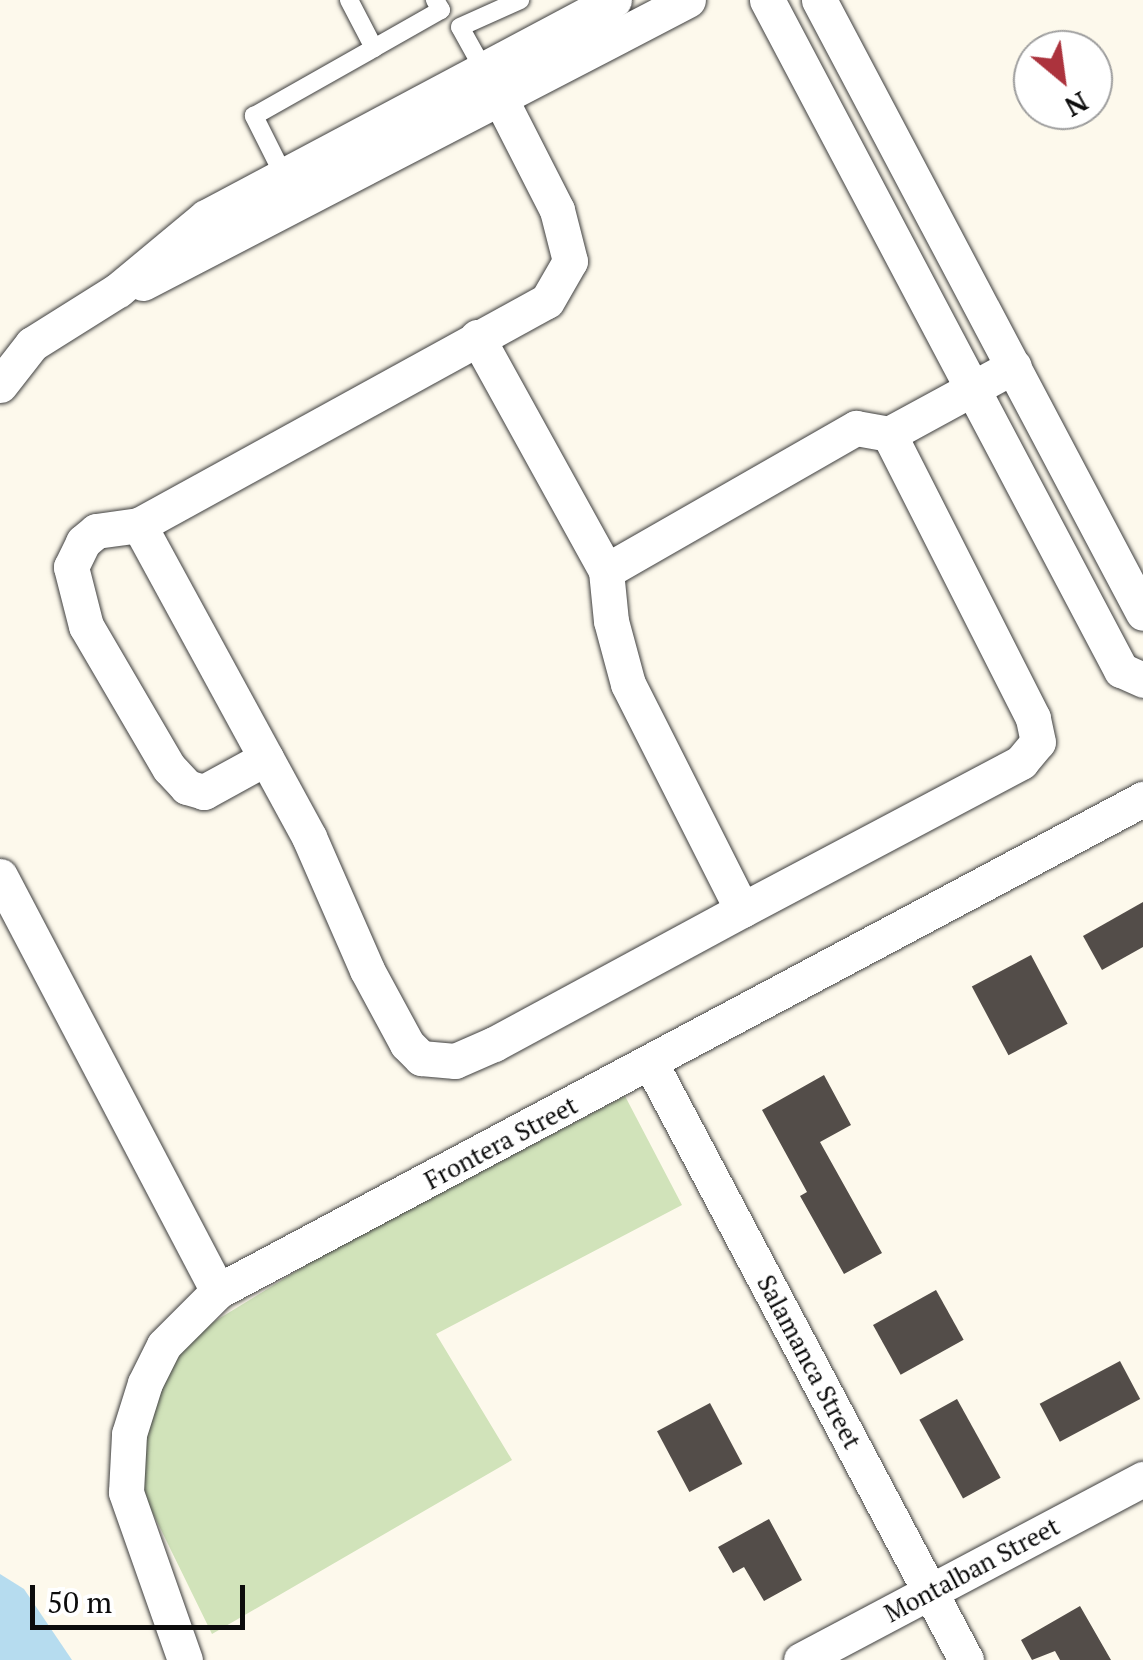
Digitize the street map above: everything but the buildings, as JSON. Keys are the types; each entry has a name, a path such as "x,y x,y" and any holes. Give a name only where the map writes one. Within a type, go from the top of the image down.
{"street":[{"path":"491,84 614,0"},
{"path":"0,385 32,344 118,290 206,218 291,189 491,84 688,0"},
{"path":"767,0 1121,670 1143,680"},
{"path":"819,0 1143,613"},
{"path":"266,758 204,792 187,787 169,768 86,626 71,566 83,542 96,531 139,525 548,301 570,261 557,210 491,84"},
{"path":"477,337 606,572 611,621 628,684 742,910"},
{"path":"606,572 856,428 889,434 1014,366"},
{"path":"139,525 309,837 368,970 408,1044 420,1058 455,1061 494,1044 1021,762 1038,742 1033,718 889,434"},
{"name":"Frontera Street","path":"185,1660 126,1492 129,1434 145,1382 164,1346 218,1291 1143,800"},
{"path":"0,876 218,1291"},
{"name":"Salamanca Street","path":"651,1064 966,1660"},
{"name":"Montalban Street","path":"801,1660 1143,1479"}],"lane":[{"path":"349,0 374,48"},
{"path":"460,27 520,0"},
{"path":"291,189 254,116 374,48 438,5 460,27 491,84"}],"green space":[{"path":"625,1096 682,1205 436,1334 512,1460 212,1634 142,1491 144,1439 159,1391 177,1357 207,1326 321,1256"}],"water":[{"path":"0,1574 24,1589 72,1660 0,1660"}]}
